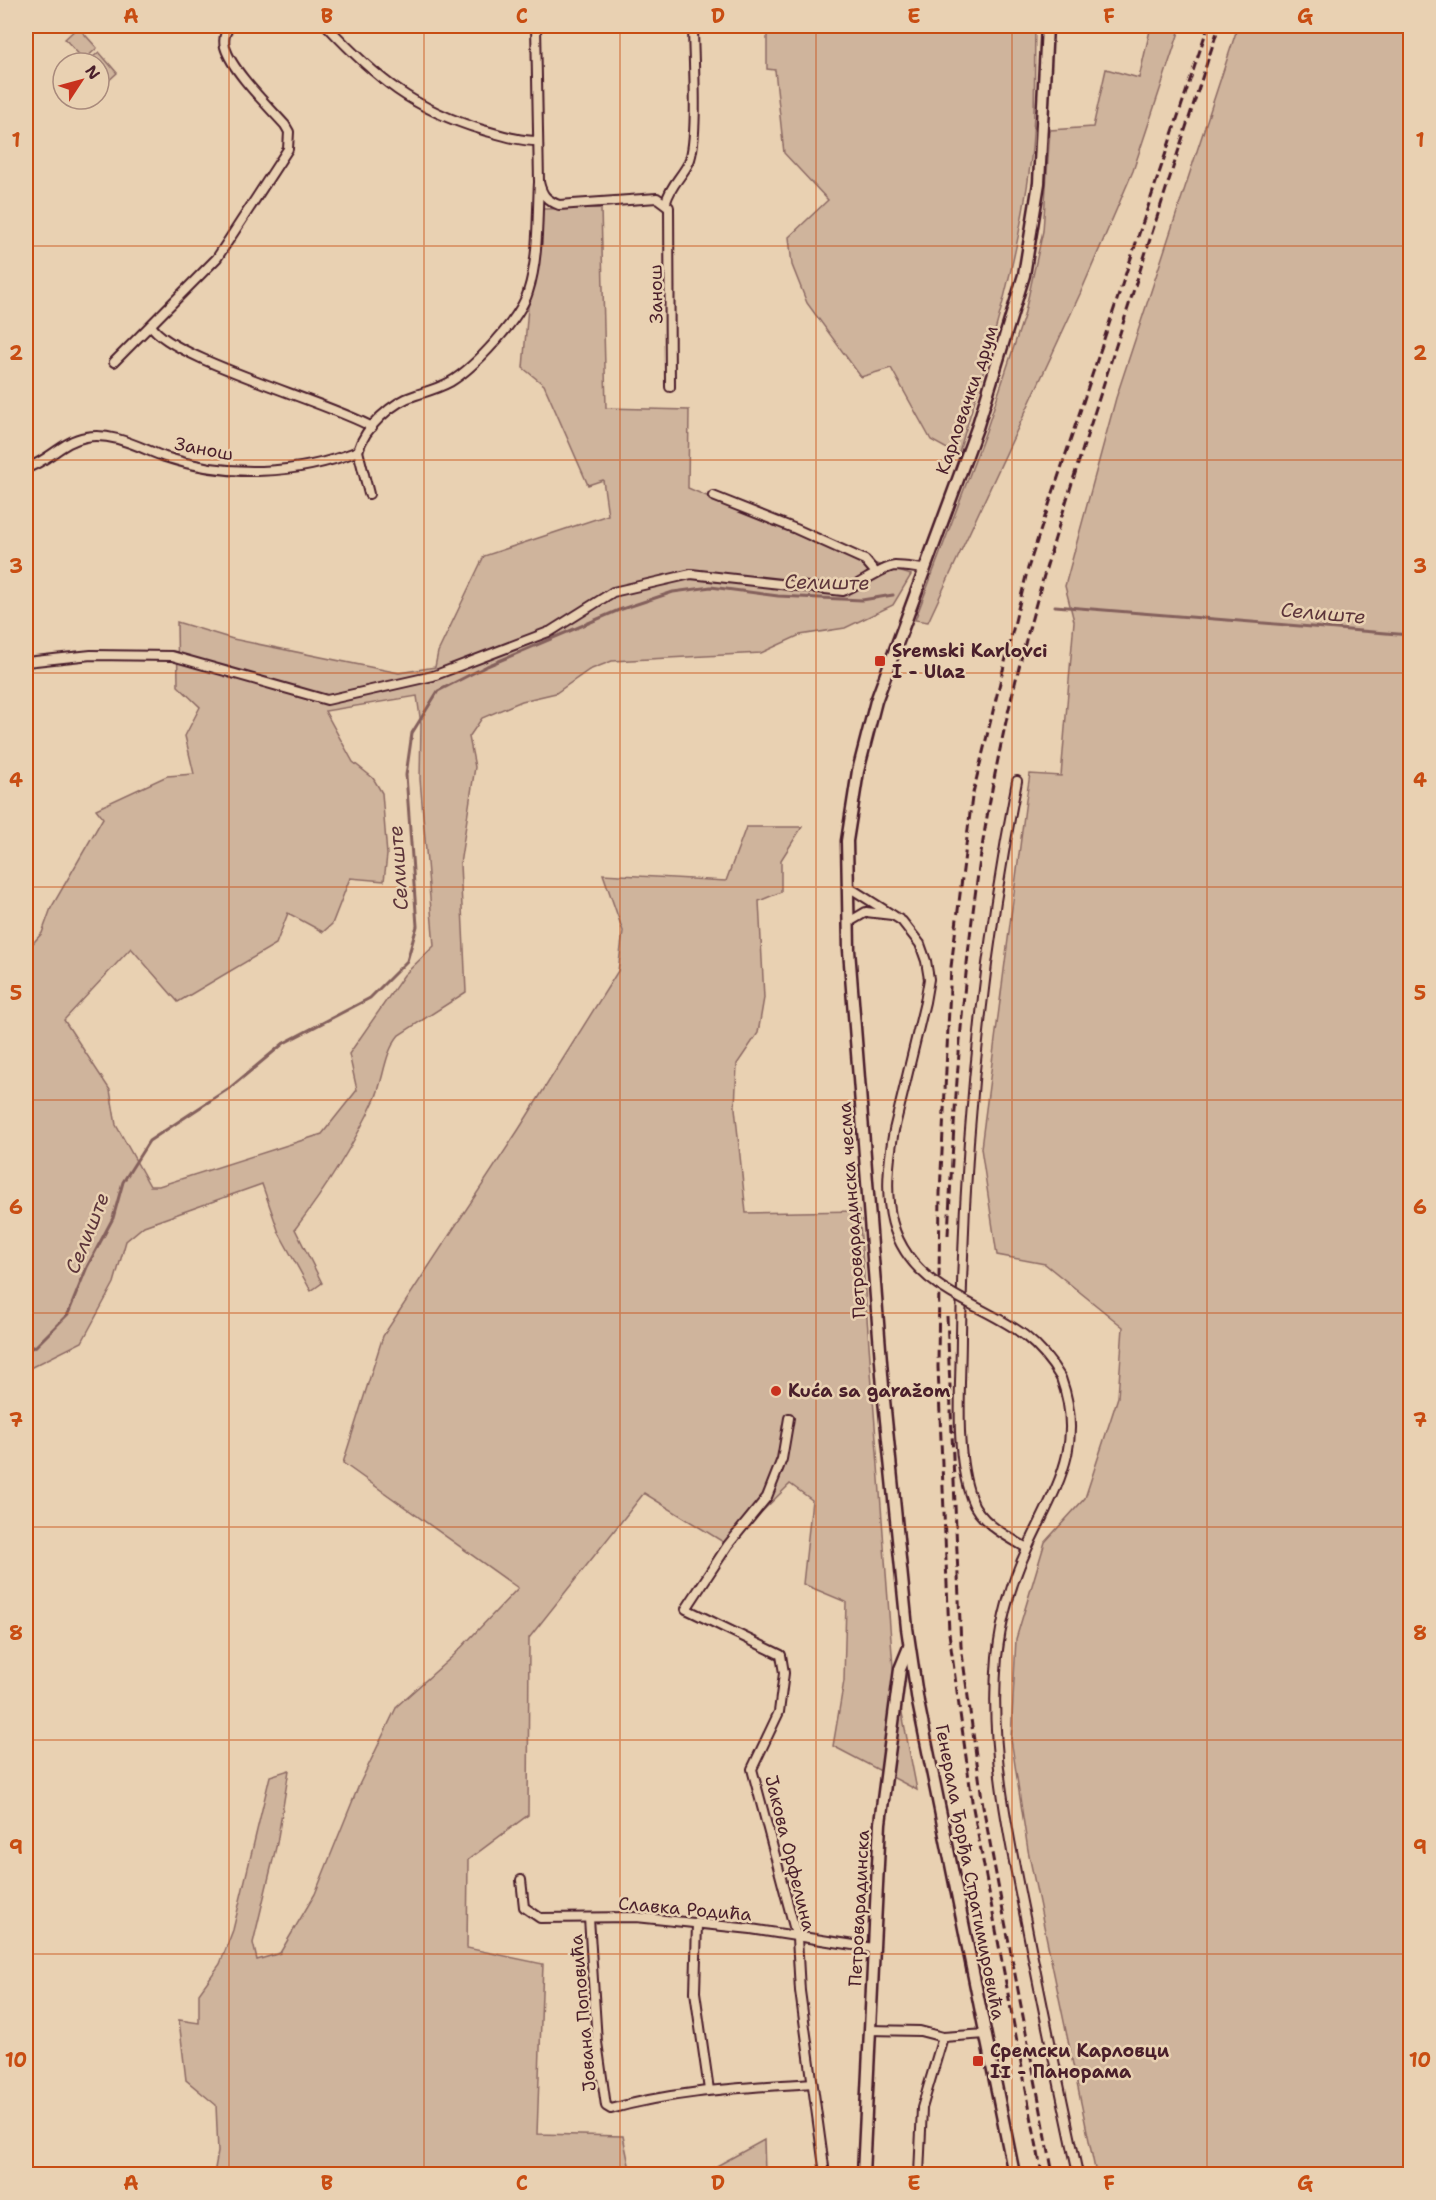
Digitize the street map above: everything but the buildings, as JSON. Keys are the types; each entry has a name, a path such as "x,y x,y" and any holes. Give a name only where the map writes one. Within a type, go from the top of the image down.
{"main road":[{"name":"Карловачки друм","path":"858,771 887,667 977,428 1024,275 1039,183 1047,26"},
{"name":"Петроварадинска чесма","path":"858,771 847,842 846,886 884,1400 909,1646"},
{"name":"Петроварадинска","path":"863,2175 880,1823 900,1669 909,1646"},
{"name":"Генерала Ђорђа Стратимировића","path":"909,1646 1014,2175"}],"street":[{"path":"114,362 217,258 288,148 289,132 285,125 240,72 226,51 224,37 230,26"},
{"path":"327,26 353,53 402,95 453,121 510,138 538,141"},
{"path":"369,494 358,451 362,439 372,427 406,400 452,381 468,369 484,354 517,312 529,288 536,236 538,182 536,26"},
{"path":"538,182 541,193 548,201 559,204 652,198 666,202 674,181 690,160 693,130 693,26"},
{"name":"Занош","path":"666,202 670,213 670,387"},
{"path":"151,325 163,339 225,369 372,427"},
{"name":"Занош","path":"26,468 42,462 66,444 86,437 108,437 166,457 242,471 274,471 325,464 358,451"},
{"path":"713,496 865,560 876,573"},
{"path":"26,662 91,655 172,656 327,700 433,676 551,631 613,592 691,574 843,591 860,585 876,573 893,566 924,569"},
{"path":"1017,781 999,880 971,1096 962,1260 960,1403 963,1465 971,1500 986,1521 1027,1548"},
{"path":"846,886 894,915 920,944 929,979 894,1130 886,1191 889,1217 903,1248 928,1277 950,1293 1026,1335 1042,1351 1061,1378 1071,1413 1071,1440 1066,1465 1027,1548 1011,1589 997,1655 996,1746 1001,1792 1018,1884 1078,2175"},
{"path":"849,922 866,912 894,915"},
{"name":"Јакова Орфелина","path":"789,1418 782,1459 767,1497 728,1545 686,1610 781,1655 784,1673 779,1712 752,1769 797,1938 800,1991 825,2175"},
{"name":"Славка Родића","path":"521,1880 524,1906 540,1918 636,1917 751,1929 797,1938 873,1948"},
{"name":"Јована Поповића","path":"589,1918 597,2042 606,2106 611,2109 649,2098 709,2090"},
{"path":"697,1924 695,1992 709,2090 813,2083"},
{"path":"869,2030 920,2031 944,2037 986,2034"},
{"path":"919,2175 922,2109 944,2037"}],"shaded area":[{"path":"767,26 1035,26 1034,125 1026,196 1011,271 958,455 931,440 891,368 861,377 807,303 792,265 789,237 828,200 784,153 775,70 767,69"},
{"path":"1151,26 1181,26 1133,171 1080,294 928,622 915,620 986,431 1024,316 1043,231 1050,130 1093,127 1106,69 1139,78"},
{"path":"1238,26 1410,26 1410,2174 1096,2174 1028,1850 1011,1739 1016,1639 1045,1542 1085,1498 1118,1397 1123,1327 1045,1264 997,1255 981,1148 1026,800 1030,774 1061,776 1074,621 1065,586 1116,398"},
{"path":"78,27 97,48 94,51 76,51 65,39"},
{"path":"111,66 117,73 111,78"},
{"path":"601,208 606,408 689,410 688,488 835,551 911,575 893,605 845,628 800,635 761,653 612,661 589,670 556,693 522,701 482,718 469,737 475,767 460,864 466,992 399,1035 387,1058 375,1099 358,1133 328,1183 295,1229 322,1283 311,1291 279,1233 262,1184 144,1226 126,1241 114,1283 82,1342 26,1370 26,951 42,933 51,908 103,818 96,809 167,776 194,774 185,736 200,707 178,686 177,622 233,639 399,673 435,667 438,652 484,556 608,515 603,480 588,485 544,385 523,368 528,307 538,267 542,209","holes":["417,696 421,724 420,779 434,946 404,975 349,1054 357,1090 322,1134 159,1186 150,1186 116,1125 110,1090 64,1020 131,948 178,1002 276,944 288,913 323,932 332,924 350,878 384,881 387,855 382,793 373,778 353,762 325,711"]},
{"path":"746,827 802,827 781,860 781,892 759,901 764,998 758,1033 737,1064 735,1108 746,1213 859,1211 893,1667 917,1790 833,1746 844,1681 846,1602 803,1584 812,1500 790,1484 728,1545 644,1493 529,1638 528,1815 468,1860 467,1948 543,1964 537,2134 623,2136 631,2174 214,2174 218,2152 216,2105 186,2080 179,2020 199,2023 199,1993 220,1964 233,1930 270,1776 289,1770 277,1843 253,1943 257,1960 280,1953 315,1894 359,1785 397,1706 454,1655 518,1588 343,1463 383,1336 519,1129 618,971 623,931 603,874 726,881"},
{"path":"764,2140 765,2174 692,2174 715,2167"}],"waterway":[{"name":"Селиште","path":"26,1350 36,1346 68,1314 87,1267 113,1218 123,1182 149,1141 231,1087 284,1043 370,998 407,961 417,926 406,775 412,733 438,691 487,666 619,610 673,592 711,587 778,596 862,600 893,595"},
{"name":"Селиште","path":"1055,606 1410,635"}],"railway":[{"path":"1042,2174 973,1808 949,1633 938,1367 940,1193 951,967 972,797 1028,568 1208,26"},
{"path":"948,1235 963,1001 969,943 985,827 1006,720 1059,526 1219,26"},
{"path":"947,1316 961,1646 983,1806 1053,2174"}],"place":[{"name":"Sremski Karlovci I - Ulaz","path":"880,661"},
{"name":"Kuća sa garažom","path":"776,1391"},
{"name":"Сремски Карловци II - Панорама","path":"978,2061"}]}
